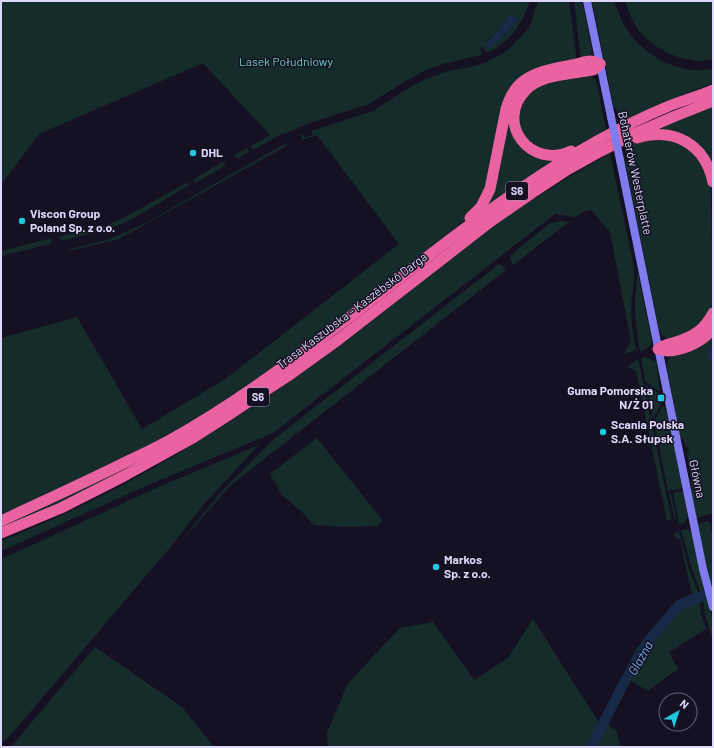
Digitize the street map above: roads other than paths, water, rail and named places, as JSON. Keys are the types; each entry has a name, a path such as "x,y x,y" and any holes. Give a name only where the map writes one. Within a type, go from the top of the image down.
{"highway":[{"path":"434,252 476,212 485,200 490,189 508,100 521,83 540,72 556,68 592,61 600,64 593,70 552,77 533,84 518,100 513,116 517,135 525,145 531,150 547,156 556,156 567,153 604,138"},
{"name":"Trasa Kaszubska – Kaszëbskô Darga","path":"1,520 84,483 160,445 221,409 265,380 331,332 484,214 527,184 562,162 632,123 670,106 713,90"},
{"name":"Trasa Kaszubska – Kaszëbskô Darga","path":"1,533 61,508 124,476 191,439 266,391 307,362 490,222 550,181 601,151 636,133 713,101"},
{"path":"601,151 650,135 668,135 676,137 690,145 700,154 707,163 713,182"},
{"path":"658,349 662,346 688,338 695,334 703,328 713,313"},
{"path":"658,349 667,351 678,350 702,339 713,330"}],"main road":[{"name":"Bohaterów Westerplatte","path":"587,1 658,349"},
{"name":"Główna","path":"658,349 708,590 712,603"}],"water":[{"path":"508,16 513,16 518,20 489,48 485,43 498,31"},
{"path":"713,347 713,359 708,360 707,348"}],"waterway":[{"name":"Glaźna","path":"591,747 624,683 648,641 679,605 713,594"}],"place":[{"name":"DHL","path":"193,153"},
{"name":"Viscon Group Poland Sp. z o.o.","path":"22,221"},
{"name":"Guma Pomorska N/Ż 01","path":"661,398"},
{"name":"Scania Polska S.A. Słupsk","path":"603,432"},
{"name":"Markos Sp. z o.o.","path":"436,567"}],"park label":[{"name":"Lasek Południowy","path":"286,62"}]}
